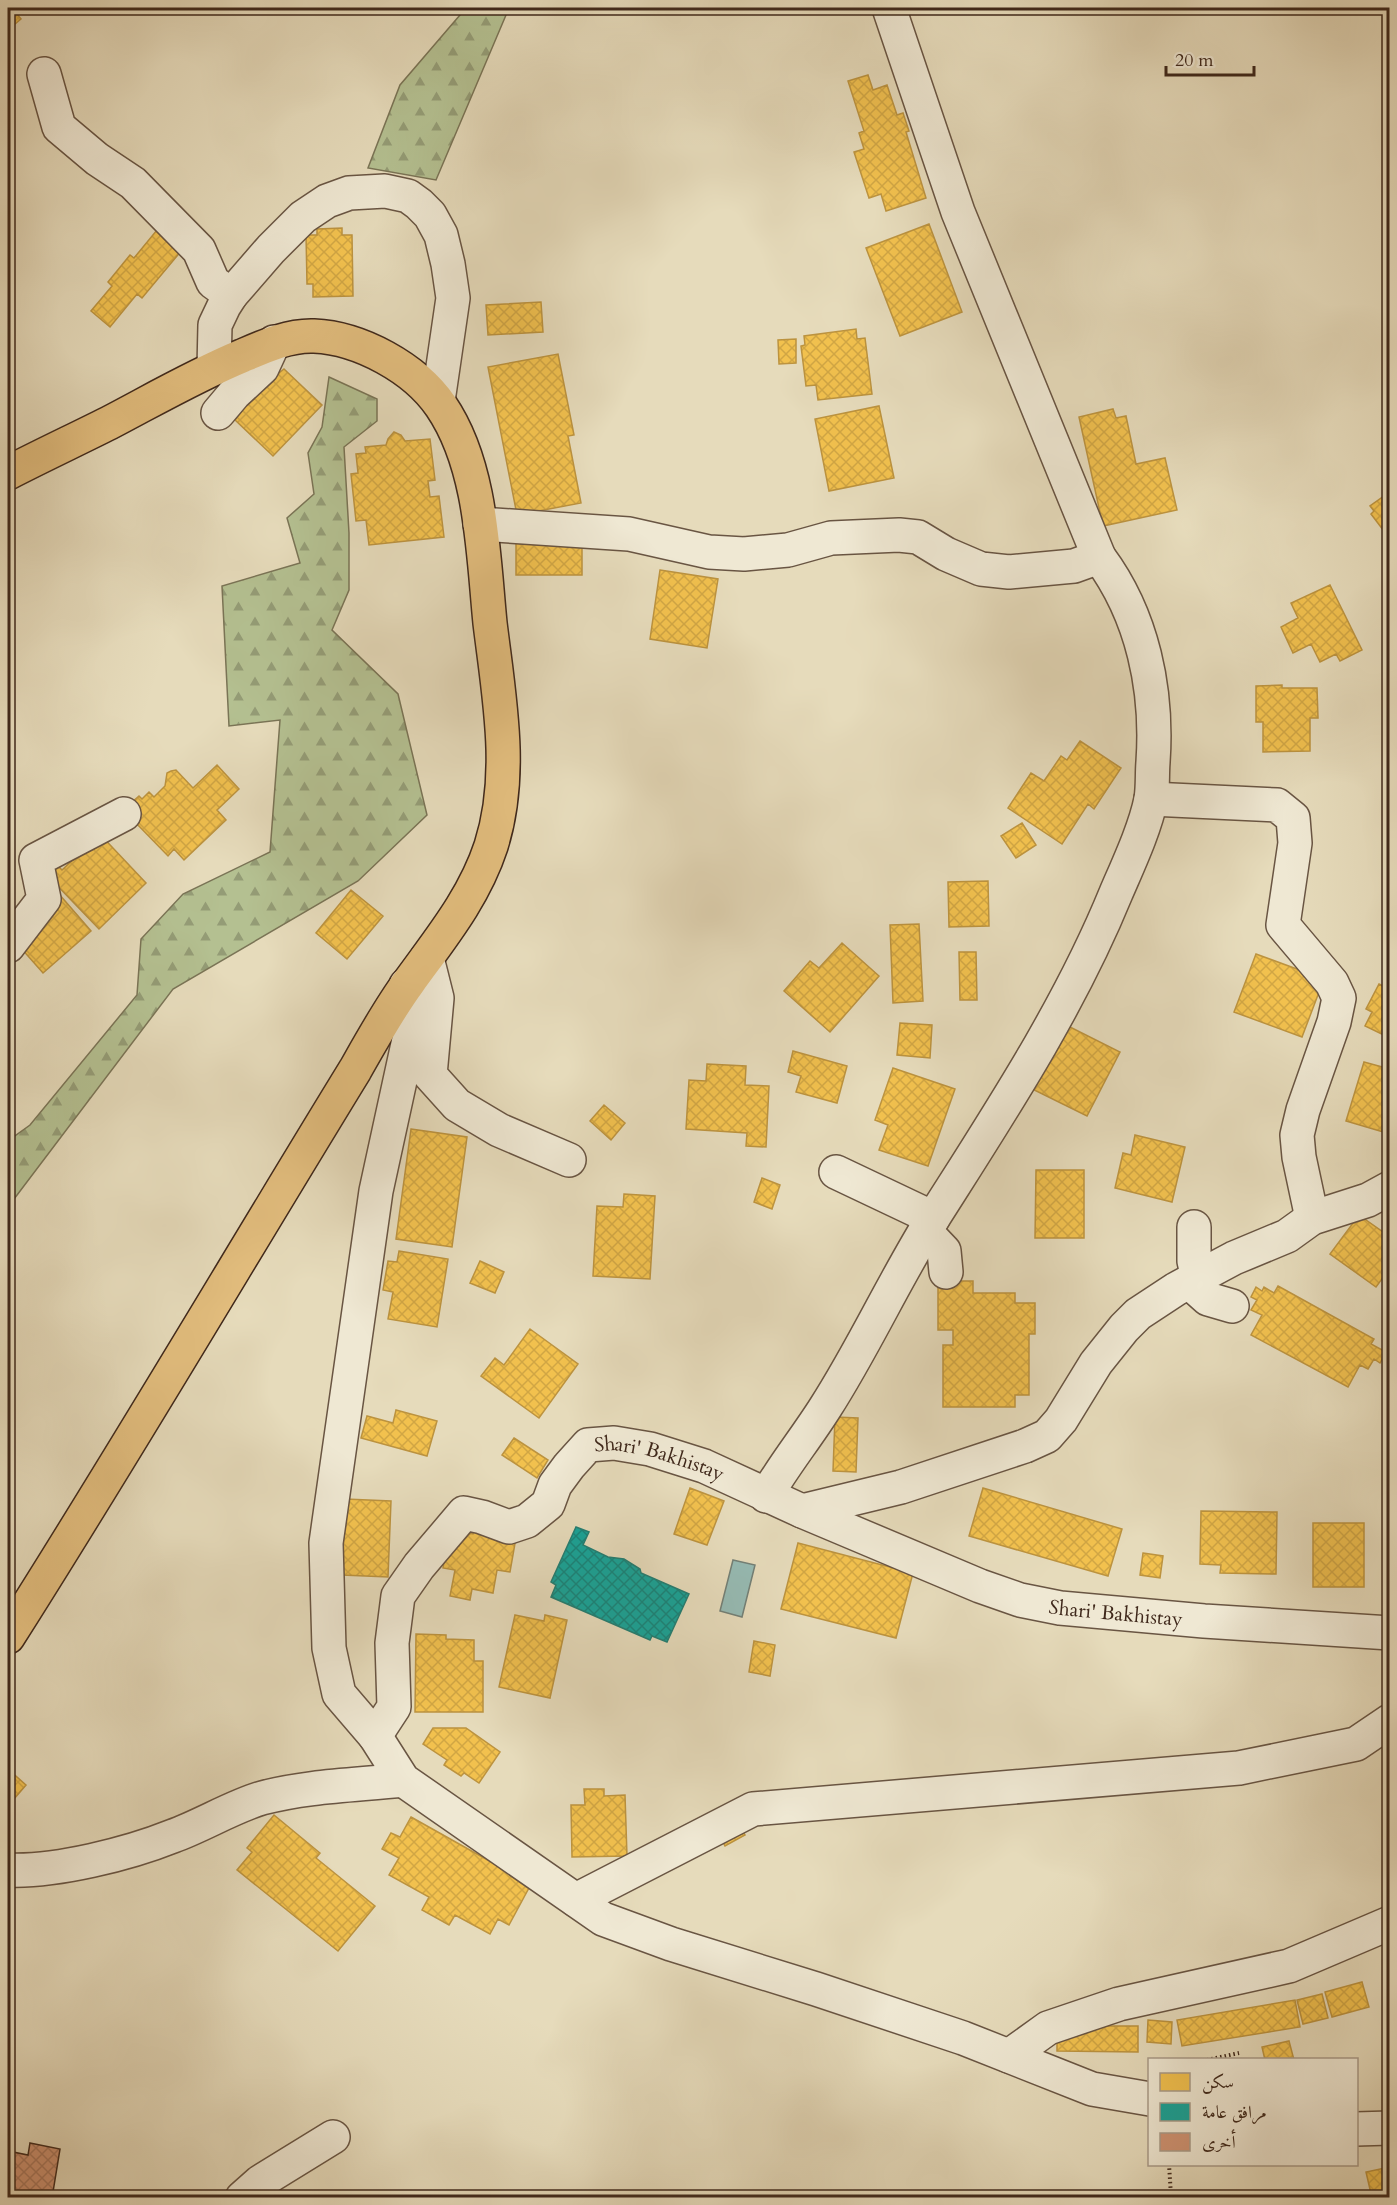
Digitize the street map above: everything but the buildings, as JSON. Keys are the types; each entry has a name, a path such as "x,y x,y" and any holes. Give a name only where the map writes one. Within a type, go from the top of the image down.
{"main road":[{"path":"8,472 214,368 274,342 312,336 340,340 379,354 414,375 438,401 450,420 468,467 480,524 502,728 502,793 491,846 470,897 406,985 93,1504 8,1637"}],"street":[{"path":"766,1496 826,1408 929,1225 1057,1018 1094,946 1132,856 1151,799 1154,719 1147,665 1137,629 1114,577 1099,557 958,212 889,8"},
{"path":"44,74 59,127 97,159 133,183 200,250 213,282 231,295"},
{"path":"214,368 215,325 231,295 271,249 303,217 327,201 349,193 385,191 408,196 430,215 441,235 453,298 438,401"},
{"path":"218,413 261,368 274,342"},
{"path":"480,524 629,534 709,552 744,554 788,550 831,538 899,535 918,537 946,554 981,568 1009,572 1074,566 1099,557"},
{"path":"1151,799 1277,805 1293,818 1295,843 1283,925 1332,983 1339,998 1334,1022 1303,1110 1298,1135 1299,1157 1312,1218"},
{"path":"8,946 44,899 36,860 124,814"},
{"path":"427,958 437,998 430,1075 457,1105 499,1130 569,1160"},
{"path":"406,985 411,1030 376,1191 326,1544 329,1648 339,1694 375,1736 403,1780 603,1919 641,1934 963,2038 1092,2089 1148,2099"},
{"path":"836,1172 929,1225 944,1251 946,1272"},
{"path":"802,1511 901,1487 1025,1446 1047,1436 1061,1420 1096,1363 1138,1314 1234,1258 1287,1236 1312,1218 1368,1200 1389,1188"},
{"path":"1194,1227 1193,1280 1208,1299 1232,1306"},
{"name":"Shari' Bakhistay","path":"375,1736 394,1707 392,1643 398,1596 419,1566 464,1514 482,1517 509,1527 528,1521 548,1504 555,1485 588,1445 614,1443 650,1449 704,1466 766,1496 980,1586 1020,1600 1060,1608 1204,1621 1389,1633"},
{"path":"576,1900 753,1809 1239,1768 1356,1744 1389,1721"},
{"path":"8,1870 92,1861 172,1837 260,1798 403,1780"},
{"path":"1009,2056 1048,2028 1119,2004 1289,1966 1389,1923"},
{"path":"1358,2129 1389,2128"},
{"path":"242,2198 260,2182 333,2137"}],"path":[{"path":"1215,2058 1239,2053"},
{"path":"1169,2166 1171,2196"}],"green space":[{"path":"466,8 509,8 436,180 368,168 400,85"},
{"path":"329,377 377,399 377,421 344,447 349,533 349,590 332,630 398,694 427,815 358,881 173,989 8,1207 8,1141 30,1125 137,995 141,939 183,894 270,852 280,720 229,726 222,586 300,563 287,518 314,494 308,453 322,427"}],"water":[{"path":"733,1560 755,1565 742,1617 720,1611"}]}
